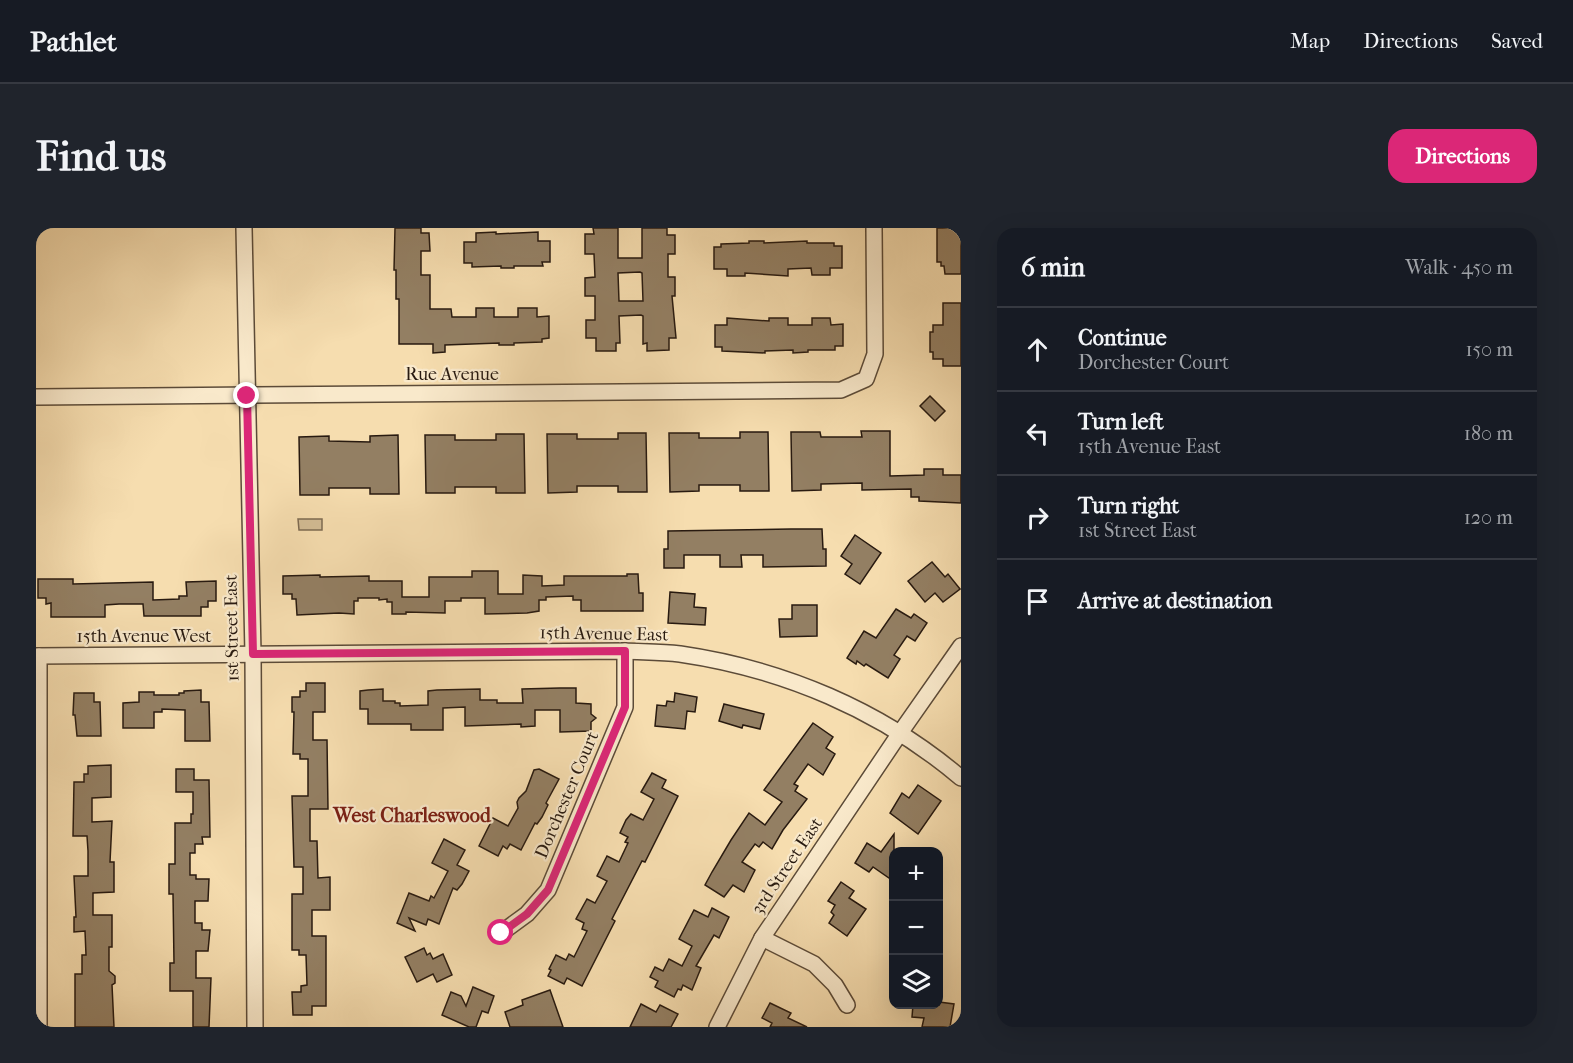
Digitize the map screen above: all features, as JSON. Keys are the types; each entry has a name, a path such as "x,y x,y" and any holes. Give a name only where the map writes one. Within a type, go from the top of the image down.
{"street":[{"name":"1st Street East","path":"244,228 253,654 255,1027"},
{"name":"Rue Avenue","path":"36,398 841,390 866,379 875,354 874,228"},
{"name":"3rd Street East","path":"717,1027 762,938 961,646"},
{"name":"15th Avenue East","path":"253,654 625,651 678,654 767,673 837,699 900,733 961,778"},
{"name":"Dorchester Court","path":"501,933 527,914 548,890 625,707 625,651"},
{"name":"15th Avenue West","path":"38,656 253,654"},
{"path":"38,656 39,1027"},
{"path":"762,938 814,964 835,985 847,1005"}],"shaded area":[{"path":"298,519 322,519 322,530 299,530"}],"building":[{"path":"395,228 421,228 421,233 429,233 430,251 421,251 421,275 430,275 430,309 451,309 452,317 476,317 476,308 494,308 494,317 518,317 518,308 537,308 537,317 549,316 549,338 542,339 542,342 514,343 514,345 499,345 499,343 445,345 445,352 433,353 433,344 399,344 399,299 396,299 396,270 394,270"},
{"path":"593,228 618,228 618,258 642,258 642,228 667,228 667,235 675,235 675,254 668,254 668,277 675,277 675,296 672,296 676,338 669,338 669,350 647,351 647,343 643,344 643,316 641,315 619,316 620,343 616,343 616,351 596,351 596,338 586,338 586,320 595,320 595,296 585,296 585,278 595,277 594,254 585,254 585,234 594,234","holes":["618,273 642,273 643,301 619,301"]},
{"path":"937,228 961,228 961,274 945,274 944,266 941,266 941,262 937,262"},
{"path":"496,232 496,234 538,232 538,241 550,241 550,262 542,262 543,266 514,266 514,268 472,267 472,263 464,263 464,242 476,242 476,233"},
{"path":"749,241 834,243 834,246 842,246 842,268 830,268 830,275 812,275 811,268 788,269 788,276 745,273 745,276 727,276 727,269 714,269 714,247 721,247 721,244 749,243"},
{"path":"943,303 961,303 961,366 943,366 943,359 933,359 933,352 930,352 930,332 933,332 933,325 943,325"},
{"path":"727,318 769,321 769,318 788,318 788,325 812,325 812,318 830,318 831,325 843,324 843,346 835,346 835,350 808,350 808,352 793,353 793,350 765,351 765,353 722,351 722,347 715,347 715,325 727,325"},
{"path":"930,396 945,411 935,421 920,406"},
{"path":"861,431 890,431 890,476 924,475 924,469 943,469 943,475 961,475 961,503 919,501 919,497 911,497 911,489 862,490 862,483 821,484 821,490 792,491 791,432 820,432 821,437 862,437"},
{"path":"740,432 768,432 769,491 740,491 740,485 699,485 699,491 670,492 669,433 699,433 699,438 740,438"},
{"path":"618,433 646,433 647,492 618,492 618,486 577,486 577,492 548,493 547,434 577,434 577,439 618,439"},
{"path":"496,434 524,434 525,493 496,493 496,487 455,487 455,493 426,493 425,435 455,435 455,440 496,440"},
{"path":"398,435 399,494 370,494 370,488 329,488 329,495 300,495 299,437 329,436 329,441 370,442 370,436"},
{"path":"822,529 823,549 826,549 826,566 763,567 763,555 741,555 742,567 720,567 720,555 684,555 684,568 664,568 664,549 668,549 668,531"},
{"path":"855,535 881,553 860,584 845,574 852,564 841,556"},
{"path":"932,562 945,577 948,574 960,589 943,602 935,593 925,602 908,581"},
{"path":"472,571 498,571 498,594 523,594 523,575 542,576 542,586 564,585 564,576 638,574 639,593 643,593 643,611 581,611 581,600 573,600 573,596 546,597 546,600 539,600 539,611 527,613 485,614 485,598 461,598 461,601 445,601 445,613 392,614 392,602 387,602 387,599 358,598 358,601 354,601 354,614 297,615 296,599 292,599 292,594 283,594 283,576 369,576 369,581 402,581 402,597 429,597 429,577 472,577"},
{"path":"38,579 73,579 73,584 153,582 153,600 179,599 179,596 187,596 186,582 216,581 216,601 208,601 208,607 201,607 201,616 144,616 143,604 119,604 105,605 105,617 51,617 51,603 46,604 46,598 38,598"},
{"path":"670,592 695,594 694,607 706,608 705,625 668,623"},
{"path":"792,605 817,605 817,636 780,637 779,619 792,619"},
{"path":"896,609 911,618 914,614 927,623 915,641 907,636 894,655 900,659 888,678 866,664 864,666 857,661 856,664 847,658 864,631 876,638"},
{"path":"306,683 325,683 325,712 313,712 313,740 327,740 328,809 310,809 310,841 317,841 318,878 330,877 330,910 312,910 312,936 326,936 326,1006 312,1006 312,1015 293,1015 292,992 301,992 301,986 307,985 306,955 299,955 299,950 292,950 292,894 303,894 303,867 294,867 292,796 308,796 308,759 300,759 300,754 293,754 292,697 300,697 300,691 306,691"},
{"path":"576,688 576,703 591,704 591,714 596,718 591,722 591,731 560,732 560,710 535,710 535,726 521,727 521,724 465,726 465,707 443,708 443,730 411,730 411,724 368,724 368,709 360,709 360,691 368,690 383,689 383,701 395,701 395,703 400,703 400,706 428,705 428,691 437,690 480,689 480,700 497,700 497,703 523,703 522,689"},
{"path":"201,690 201,702 209,702 210,741 185,741 185,710 162,709 162,712 154,712 154,728 123,728 123,703 139,702 139,692 154,692 154,695 179,695 184,691"},
{"path":"74,693 94,693 94,702 100,702 101,736 77,736 75,715 73,715"},
{"path":"675,693 697,697 695,712 687,711 685,729 655,726 657,705 666,706 667,701 674,702"},
{"path":"724,704 764,714 760,729 743,725 742,728 719,721"},
{"path":"813,723 833,737 826,748 835,754 823,775 808,764 794,784 798,786 795,791 807,799 783,830 772,849 763,842 759,847 755,844 742,862 755,870 744,892 733,885 724,897 705,885 749,813 765,825 782,802 764,790"},
{"path":"111,765 111,797 92,798 92,822 112,821 110,862 114,862 114,892 93,893 93,915 112,915 109,971 115,976 115,983 112,985 114,1027 75,1027 75,974 82,974 82,955 86,955 85,931 74,932 74,917 76,917 74,876 88,876 88,851 87,836 73,836 74,782 84,782 84,774 88,774 88,766"},
{"path":"176,769 194,769 194,780 209,780 210,837 202,837 203,844 195,844 195,853 190,853 190,875 196,875 196,879 209,879 208,901 195,901 195,923 202,923 202,930 210,930 208,951 196,951 196,978 211,978 209,1027 193,1027 193,991 170,991 170,963 174,963 173,894 169,894 169,864 175,864 175,823 191,823 191,814 193,814 193,792 176,792"},
{"path":"539,769 559,779 546,803 548,805 542,817 537,824 535,823 521,850 510,844 507,849 503,846 498,856 479,846 493,818 508,826 518,808 517,802 526,791 534,770"},
{"path":"652,773 666,780 662,788 678,796 645,862 642,861 612,919 615,921 582,986 567,978 564,984 548,976 551,970 549,969 556,955 566,960 569,954 574,957 587,931 582,929 584,923 576,919 587,899 595,903 607,881 597,876 607,856 619,862 628,843 625,842 628,837 620,833 626,820 631,814 643,820 654,799 641,792"},
{"path":"918,785 941,801 918,834 890,813 902,793 909,798"},
{"path":"894,834 894,847 889,847 889,878 873,867 869,872 855,863 867,843 881,852"},
{"path":"444,839 465,850 457,865 469,871 457,890 453,888 439,924 428,919 426,925 409,918 415,931 397,923 409,893 429,901 431,896 434,898 448,871 432,863"},
{"path":"841,882 854,891 849,898 866,909 847,936 829,923 834,915 831,912 835,905 828,901"},
{"path":"712,908 729,917 719,938 714,935 696,966 701,968 692,990 683,985 674,997 655,987 658,981 650,977 655,967 663,971 669,959 682,966 692,946 679,939 694,910 708,917"},
{"path":"424,948 427,955 430,953 433,959 443,954 452,975 437,982 433,974 417,982 405,957"},
{"path":"473,987 494,996 488,1013 482,1011 476,1027 469,1027 442,1015 451,992 461,996 466,1006"},
{"path":"550,990 563,1027 510,1027 505,1012 523,1005 522,1000"},
{"path":"770,1003 791,1013 788,1018 807,1027 770,1027 772,1023 762,1018"},
{"path":"943,1003 954,1004 950,1027 922,1027 924,1018 912,1017 913,1009 943,1009"},
{"path":"641,1004 656,1012 660,1005 678,1014 671,1027 630,1027"}],"district":[{"name":"West Charleswood","path":"412,815"}],"route":[{"path":"247,396 253,654 625,651 625,707 548,890 527,914 501,933"}]}
